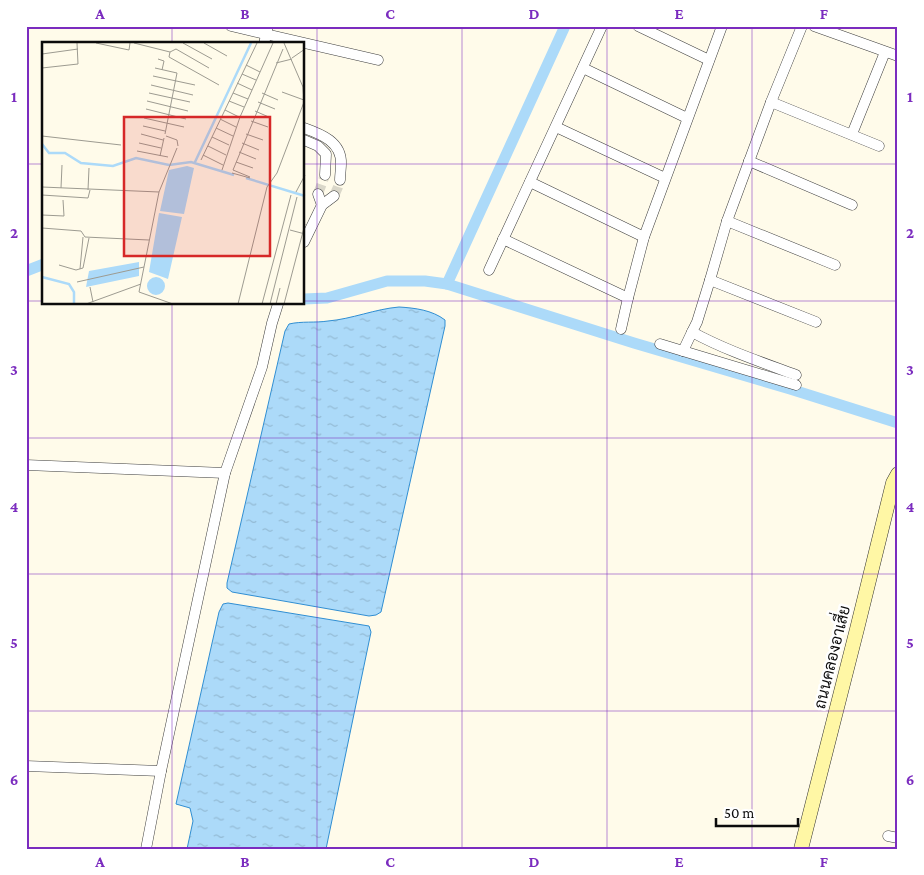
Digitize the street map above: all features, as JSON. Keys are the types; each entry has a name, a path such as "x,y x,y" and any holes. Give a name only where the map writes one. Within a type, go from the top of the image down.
{"street":[{"path":"232,26 297,42"},
{"path":"489,270 602,26"},
{"path":"638,26 708,60"},
{"path":"621,329 644,237 722,26"},
{"path":"683,351 696,322 727,221 771,102 802,26"},
{"path":"814,26 898,56"},
{"path":"305,44 378,60"},
{"path":"852,134 885,52"},
{"path":"583,68 687,118"},
{"path":"771,102 879,146"},
{"path":"556,127 665,178"},
{"path":"305,128 325,137 335,144 342,162 340,180"},
{"path":"305,140 318,146 326,154 325,175"},
{"path":"749,162 852,204"},
{"path":"530,182 644,237"},
{"path":"318,194 322,205"},
{"path":"305,240 322,205 334,196"},
{"path":"727,221 835,265"},
{"path":"503,239 628,298"},
{"path":"710,280 816,322"},
{"path":"146,849 225,473 262,367 278,305"},
{"path":"660,344 796,380 692,332"},
{"path":"26,465 225,473"},
{"name":"ถนนคลองอาเสี่ย","path":"801,849 893,483 898,474"},
{"path":"26,766 161,771"}],"water":[{"path":"399,307 435,314 445,320 445,326 381,612 369,616 232,592 227,588 227,583 285,331 289,324 337,320"},
{"path":"228,603 369,626 371,632 326,849 187,849 193,821 190,808 176,804 219,612 223,604"}],"waterway":[{"path":"447,284 565,26"},
{"path":"26,271 42,265"},
{"path":"305,299 327,298 387,281 425,281 447,284 898,423"}],"tunnel":[{"path":"318,194 325,175"},
{"path":"334,196 340,180"}]}
